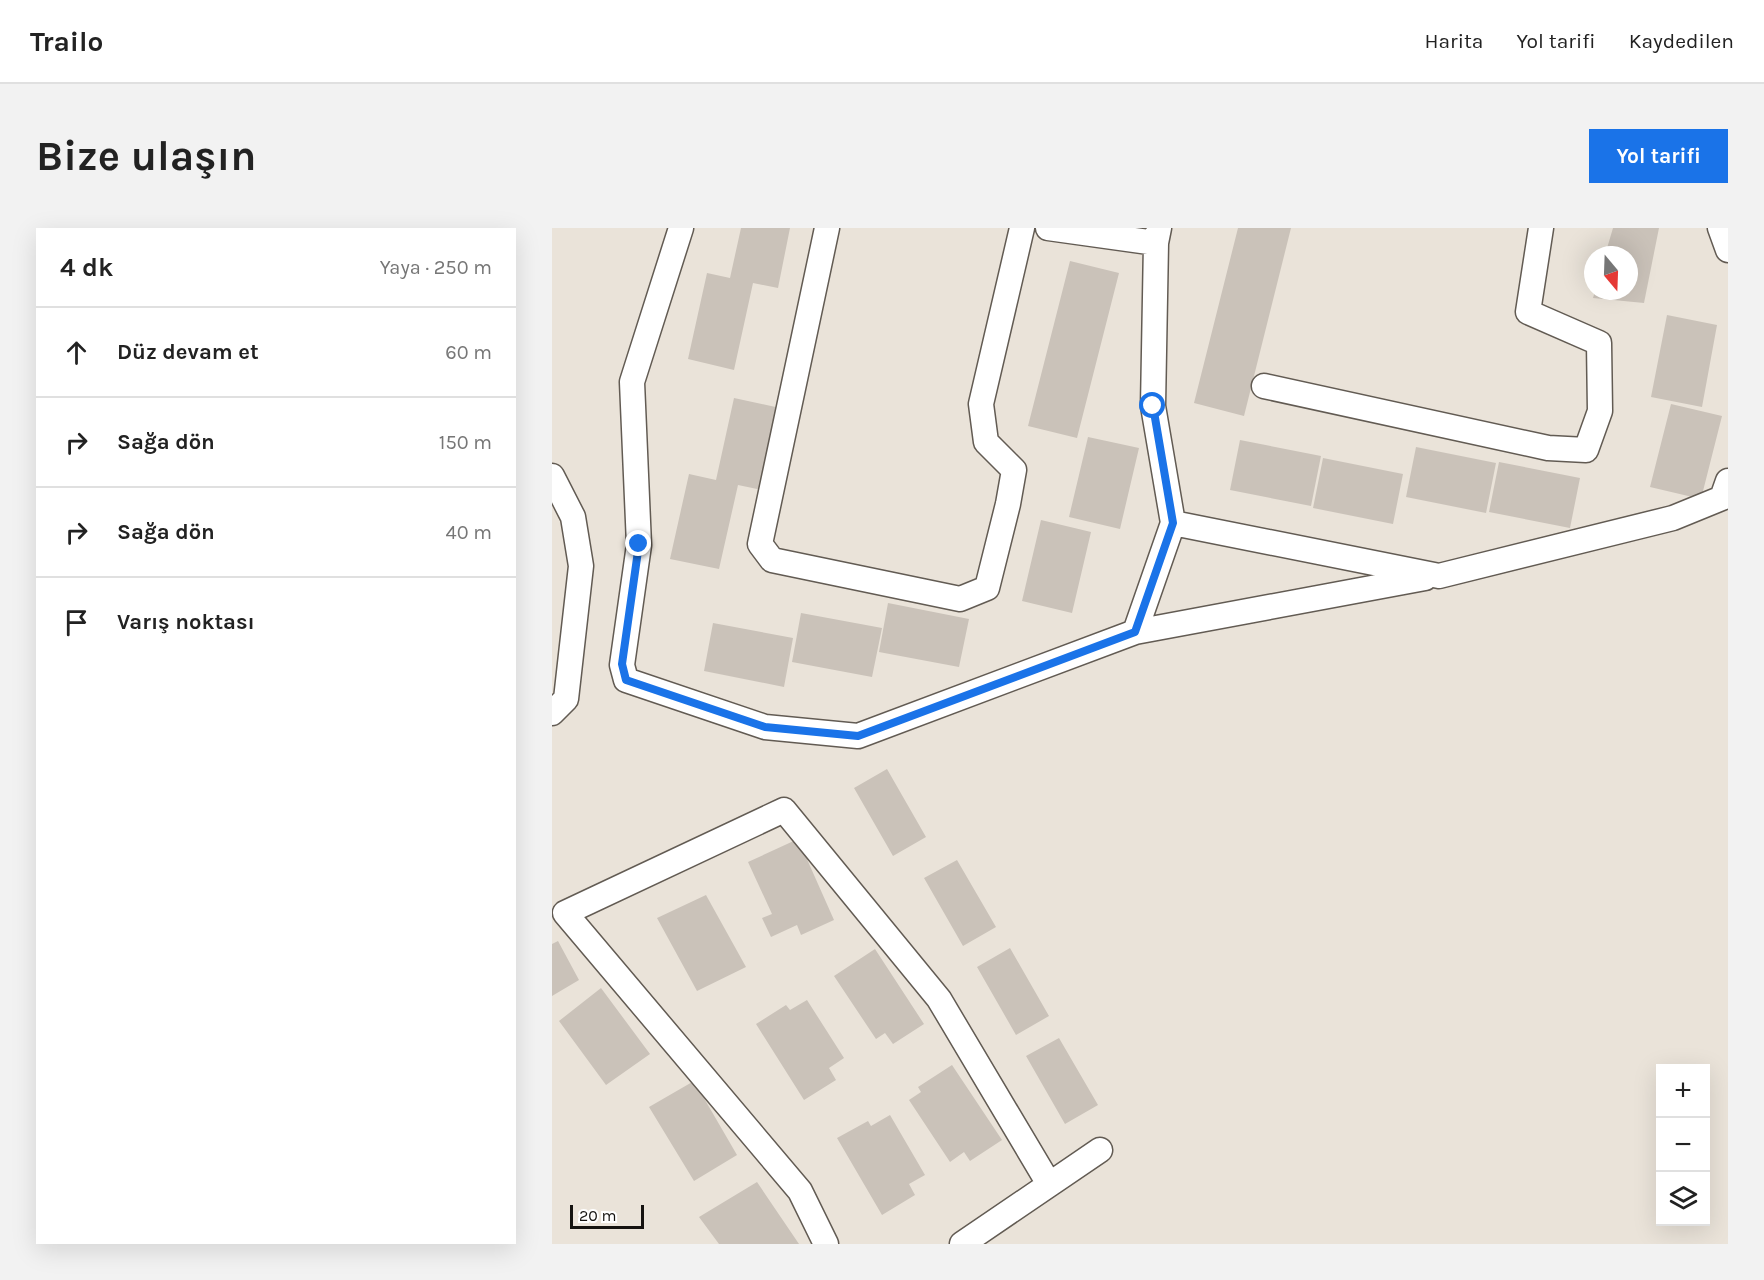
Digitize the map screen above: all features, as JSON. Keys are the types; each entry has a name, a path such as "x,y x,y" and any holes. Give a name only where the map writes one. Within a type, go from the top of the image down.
{"street":[{"path":"681,228 632,382 639,544 622,664 626,680 765,727 858,736 1135,632 1439,576 1673,518 1722,498 1728,481"},
{"path":"827,228 760,544 772,560 960,599 987,588 1014,470 986,442 981,404 1022,228"},
{"path":"1048,228 1158,236 1153,406 1173,523 1135,632"},
{"path":"1264,386 1548,448 1586,450 1599,411 1599,343 1528,312 1541,228"},
{"path":"1720,228 1728,250"},
{"path":"552,476 573,517 581,566 566,699 552,713"},
{"path":"1173,523 1439,576"},
{"path":"826,1244 801,1191 565,913 784,810 939,999 1049,1184"},
{"path":"962,1244 1100,1150"}],"building":[{"path":"741,228 790,228 778,288 753,283 734,370 688,359 707,273 730,278"},
{"path":"1238,228 1291,228 1244,416 1194,403"},
{"path":"1613,228 1659,228 1644,303 1613,300 1638,300 1638,246 1608,246"},
{"path":"1070,261 1119,273 1077,438 1028,426"},
{"path":"1667,315 1717,325 1702,407 1651,397"},
{"path":"734,398 780,408 762,490 738,485 719,569 670,559 689,474 716,480"},
{"path":"1671,404 1722,416 1701,499 1650,487"},
{"path":"1088,437 1139,448 1120,529 1069,517"},
{"path":"1240,440 1321,456 1311,506 1230,490"},
{"path":"1416,447 1496,463 1486,513 1406,497"},
{"path":"1323,458 1403,474 1393,524 1313,508"},
{"path":"1499,462 1580,478 1570,528 1489,512"},
{"path":"1041,520 1091,532 1072,613 1022,601"},
{"path":"888,603 969,619 959,667 879,652"},
{"path":"801,613 882,628 872,677 792,662"},
{"path":"713,623 793,638 784,687 704,671"},
{"path":"887,769 926,837 893,856 854,788"},
{"path":"798,839 834,920 801,935 797,925 771,937 762,918 772,914 748,862"},
{"path":"957,860 996,927 963,946 924,878"},
{"path":"706,895 746,967 697,991 657,918"},
{"path":"558,941 579,980 552,996 552,944"},
{"path":"1010,948 1049,1016 1016,1035 977,967"},
{"path":"875,949 924,1024 893,1044 885,1033 876,1039 834,976"},
{"path":"601,988 650,1054 606,1085 559,1021"},
{"path":"807,1000 844,1058 829,1068 836,1080 804,1100 756,1024 786,1005 790,1010"},
{"path":"1059,1038 1098,1105 1065,1124 1026,1056"},
{"path":"952,1065 1002,1140 970,1161 964,1152 950,1162 909,1100 921,1092 918,1087"},
{"path":"694,1081 737,1155 694,1181 649,1107"},
{"path":"890,1115 925,1175 909,1184 915,1195 882,1215 837,1138 868,1121 871,1126"},
{"path":"757,1182 799,1244 719,1244 699,1217"}],"route":[{"path":"639,544 622,664 626,680 765,727 858,736 1135,632 1173,523 1153,406"}]}
